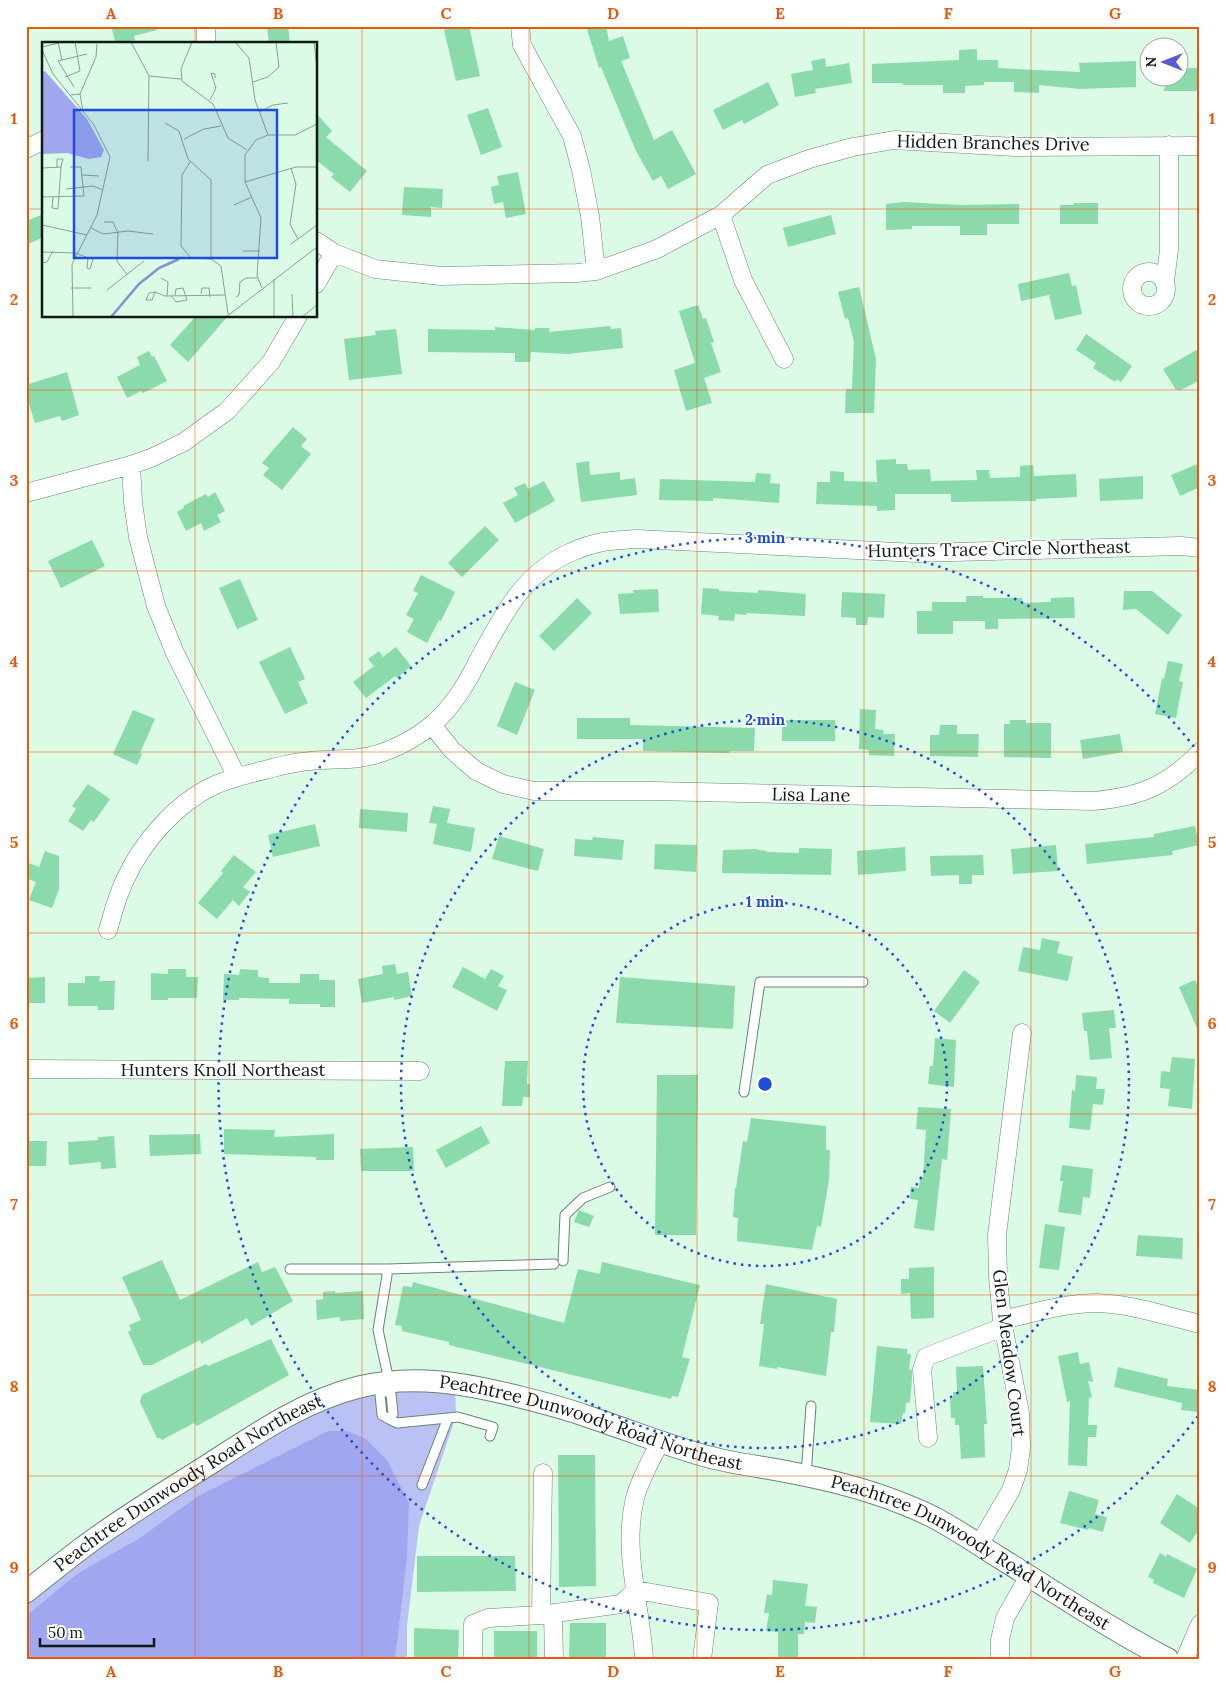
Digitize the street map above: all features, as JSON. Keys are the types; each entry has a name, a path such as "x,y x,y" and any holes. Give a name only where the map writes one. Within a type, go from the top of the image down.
{"street":[{"path":"206,26 206,42"},
{"path":"520,26 522,45 572,136 590,216 596,271"},
{"name":"Hidden Branches Drive","path":"318,242 334,253 376,269 441,276 596,271 657,249 721,215 767,175 808,159 853,147 894,140 1015,147 1200,146"},
{"path":"26,149 42,141"},
{"path":"1165,281 1169,250 1169,145"},
{"path":"721,215 743,280 784,359"},
{"path":"318,281 334,253"},
{"path":"26,494 131,465 151,458 184,442 227,411 271,362 297,318"},
{"path":"131,465 138,537 156,606 175,653 237,777"},
{"name":"Hunters Trace Circle Northeast","path":"108,930 125,878 138,856 153,836 192,799 214,786 237,777 296,762 329,758 359,758 374,755 404,743 432,724 448,709 462,691 506,610 524,586 540,570 580,548 602,542 637,539 917,553 1181,546 1200,548"},
{"name":"Lisa Lane","path":"432,724 452,750 476,771 503,784 534,791 653,791 1093,801 1122,798 1155,787 1182,770 1200,752"},
{"name":"Glen Meadow Court","path":"979,1545 1011,1490 1018,1470 1021,1448 1020,1413 1002,1324 997,1235 1022,1033"},
{"name":"Hunters Knoll Northeast","path":"26,1069 420,1070"},
{"path":"928,1438 922,1370 926,1357 1002,1324 1060,1306 1097,1303 1132,1307 1200,1324"},
{"name":"Peachtree Dunwoody Road Northeast","path":"26,1592 119,1522 273,1423 301,1408 333,1395 360,1387 387,1386 419,1380 447,1381 477,1386 587,1416 660,1442 713,1458 806,1475 870,1491 901,1502 936,1519 1120,1632 1168,1659"},
{"path":"644,1659 631,1551 631,1524 635,1498 644,1474 660,1442"},
{"path":"543,1473 547,1615 554,1659"},
{"path":"1000,1659 1000,1640 1005,1618 1029,1576"},
{"path":"473,1659 473,1624 488,1618 547,1615 621,1604 636,1590"},
{"path":"636,1590 709,1603 702,1659"},
{"path":"1186,1659 1200,1624"}],"lane":[{"path":"744,1092 760,982 863,982"},
{"path":"563,1261 565,1215 583,1198 610,1187"},
{"path":"290,1270 388,1270 554,1264"},
{"path":"388,1270 378,1330 387,1386 380,1394 382,1415 397,1423 458,1417 493,1427 490,1436"},
{"path":"806,1475 811,1406"},
{"path":"422,1486 448,1418"}],"shaded area":[{"path":"335,1389 455,1389 456,1416 419,1526 407,1626 407,1659 26,1659 26,1581 117,1509"},
{"path":"328,1431 347,1431 366,1439 387,1460 409,1503 407,1558 395,1659 26,1659 26,1616 77,1574 140,1538 198,1496"}],"building":[{"path":"111,26 156,26 157,30 134,36 135,40 115,42"},
{"path":"267,26 288,26 290,42 269,42"},
{"path":"469,26 480,76 456,81 444,30"},
{"path":"586,26 606,26 609,41 623,36 630,58 621,61 654,140 672,130 696,174 668,189 661,176 653,181 636,151 601,67 599,68"},
{"path":"977,49 977,60 998,60 998,68 1080,72 1079,63 1136,61 1136,87 1079,89 1039,85 1039,93 1014,92 1014,82 984,82 984,85 965,86 965,93 943,93 943,85 872,83 872,64 959,60 959,50"},
{"path":"825,58 826,67 849,63 852,83 815,89 816,93 795,97 791,74 813,70 811,61"},
{"path":"1188,68 1200,68 1200,91 1163,91 1165,88 1188,88"},
{"path":"768,82 779,105 744,124 742,120 723,130 713,110"},
{"path":"488,108 502,147 481,155 467,115"},
{"path":"318,115 332,131 326,137 367,171 350,192 331,177 334,174 318,162"},
{"path":"518,172 526,214 506,218 503,202 494,204 491,187 499,185 497,176"},
{"path":"404,187 443,189 442,208 431,207 431,217 402,215"},
{"path":"904,202 960,205 1019,204 1019,224 987,224 987,235 960,235 960,226 912,226 912,229 886,230 886,204"},
{"path":"1074,203 1098,203 1098,224 1060,224 1060,205 1074,205"},
{"path":"42,215 42,238 26,245 26,221"},
{"path":"831,215 836,234 788,247 783,228"},
{"path":"1069,273 1072,286 1076,285 1082,314 1055,320 1049,295 1021,301 1018,284"},
{"path":"859,287 876,359 874,413 845,413 846,389 852,389 854,342 848,318 845,319 838,292"},
{"path":"698,305 703,319 706,318 714,342 711,343 721,372 704,378 712,403 686,411 674,370 695,363 679,311"},
{"path":"194,318 226,318 188,362 170,345"},
{"path":"610,326 611,329 621,328 623,348 568,354 531,352 530,362 515,362 515,353 428,352 428,329 495,330 495,327 535,330 535,328 550,328 549,332"},
{"path":"396,329 402,374 349,380 344,339 376,335 375,331"},
{"path":"1086,334 1132,366 1121,382 1117,379 1115,382 1093,368 1096,363 1076,350"},
{"path":"1200,348 1200,380 1179,391 1178,389 1176,390 1163,369"},
{"path":"149,351 152,357 154,356 167,381 143,393 141,391 127,398 117,377 140,365 137,357"},
{"path":"67,372 79,415 62,421 60,416 35,423 26,395 26,385"},
{"path":"293,427 307,439 301,446 311,454 282,490 263,475 269,468 262,463"},
{"path":"896,459 896,464 907,464 908,470 930,469 931,481 977,480 976,470 989,470 990,478 1020,477 1020,466 1033,465 1034,476 1076,474 1077,497 1036,499 1036,501 951,502 951,494 895,494 895,510 877,511 877,506 816,504 817,482 830,482 830,471 844,472 844,481 877,482 876,460"},
{"path":"589,461 590,475 620,472 620,480 635,478 637,495 581,502 576,463"},
{"path":"1200,463 1200,487 1180,496 1171,475"},
{"path":"756,473 771,474 770,483 780,484 779,503 713,498 713,501 659,500 660,479 755,482"},
{"path":"1143,476 1143,499 1100,501 1099,479"},
{"path":"544,481 555,501 515,523 503,503 518,495 514,488 525,483 528,489"},
{"path":"215,492 225,511 217,515 221,522 204,531 201,523 186,531 177,512 184,508 183,506 206,494 208,497"},
{"path":"485,526 499,540 462,577 448,563"},
{"path":"92,540 105,566 61,588 48,561"},
{"path":"421,575 455,592 441,621 439,620 427,643 407,632 414,619 406,615 418,593 413,591"},
{"path":"240,579 258,620 237,629 219,588"},
{"path":"703,588 719,589 719,591 758,593 758,590 806,594 805,616 747,613 746,615 735,614 734,621 718,620 719,616 701,614"},
{"path":"658,589 659,612 620,614 618,594 634,593 633,590"},
{"path":"1124,591 1152,591 1182,615 1168,635 1136,609 1123,610"},
{"path":"842,592 885,594 884,618 868,617 867,625 856,625 856,618 841,617"},
{"path":"966,596 1022,598 1022,603 1051,602 1051,598 1074,597 1075,618 998,619 998,629 985,629 985,621 953,621 953,634 917,634 917,611 932,611 932,602 966,602"},
{"path":"577,598 592,613 554,651 539,636"},
{"path":"290,647 305,679 298,682 308,703 285,714 259,662"},
{"path":"396,647 411,666 397,678 395,676 366,698 353,682 374,666 368,659 379,651 383,657"},
{"path":"1168,661 1183,664 1179,681 1183,682 1176,718 1155,714 1162,678 1164,679"},
{"path":"515,682 535,690 517,735 497,726"},
{"path":"860,709 876,710 875,729 884,730 883,734 895,734 894,756 869,755 869,750 859,749"},
{"path":"133,710 155,719 140,753 142,754 137,765 113,754"},
{"path":"577,718 630,718 630,725 755,728 754,751 729,751 729,753 643,751 643,739 577,739"},
{"path":"782,720 835,720 835,741 782,741"},
{"path":"1010,720 1026,720 1026,723 1051,723 1051,758 1004,757 1004,724 1010,724"},
{"path":"940,725 957,725 957,734 979,734 978,757 930,756 930,735 939,735"},
{"path":"1120,734 1123,752 1083,759 1080,740"},
{"path":"88,784 110,799 94,822 91,820 83,831 68,821 76,809 72,806"},
{"path":"433,806 450,809 447,823 475,828 471,852 433,844 437,824 429,823"},
{"path":"360,809 408,813 407,832 359,828"},
{"path":"315,824 320,846 273,857 268,835"},
{"path":"1195,826 1199,845 1172,851 1173,855 1087,864 1085,844 1154,837 1154,834"},
{"path":"499,836 544,849 538,871 492,859"},
{"path":"593,837 624,840 622,860 574,856 575,839 592,840"},
{"path":"655,844 697,845 696,872 654,869"},
{"path":"1056,845 1058,871 1013,874 1011,849"},
{"path":"905,847 906,871 858,875 857,851"},
{"path":"799,848 832,849 831,875 722,873 723,850 758,849 767,852 799,853"},
{"path":"45,851 59,856 59,889 52,908 29,900 36,882 26,878 26,862 39,867"},
{"path":"234,855 256,872 243,887 250,892 239,906 233,900 217,919 198,903 223,873 221,871"},
{"path":"983,855 984,875 972,875 972,884 959,884 959,875 931,876 930,856"},
{"path":"1042,938 1060,942 1057,953 1073,957 1068,981 1018,971 1023,947 1040,950"},
{"path":"395,964 397,974 408,972 412,996 394,1000 394,997 362,1003 358,979 383,974 382,966"},
{"path":"463,967 485,979 491,969 504,976 498,986 507,990 497,1011 452,987"},
{"path":"168,969 186,969 186,977 198,977 197,998 151,1000 151,973 168,974"},
{"path":"240,969 258,970 258,977 269,978 269,983 300,983 300,974 319,974 319,980 335,980 335,1007 320,1007 320,1004 289,1004 289,999 239,998 239,1000 223,1000 224,974 239,975"},
{"path":"964,970 980,982 950,1023 934,1011"},
{"path":"85,976 100,976 99,981 115,981 114,1010 98,1010 98,1006 68,1006 68,983 85,983"},
{"path":"45,977 45,1003 27,1003 26,978"},
{"path":"620,977 735,986 733,1029 616,1023"},
{"path":"1195,980 1200,991 1200,1035 1179,987"},
{"path":"1114,1010 1116,1028 1109,1028 1112,1058 1090,1060 1087,1031 1084,1031 1082,1013"},
{"path":"935,1038 956,1040 954,1087 928,1084 930,1066 933,1066"},
{"path":"1172,1057 1195,1059 1192,1109 1168,1106 1170,1089 1160,1088 1161,1071 1170,1072"},
{"path":"505,1061 528,1061 527,1084 530,1084 530,1097 523,1097 522,1106 502,1106"},
{"path":"657,1075 698,1075 696,1235 655,1235"},
{"path":"1076,1075 1097,1077 1096,1089 1105,1089 1103,1105 1093,1104 1090,1130 1069,1128 1072,1090 1075,1091"},
{"path":"918,1107 951,1109 947,1160 942,1159 934,1231 914,1228 918,1200 910,1199 911,1187 919,1188 920,1177 923,1178 926,1130 916,1129"},
{"path":"751,1118 826,1126 826,1150 830,1150 829,1180 821,1227 817,1226 812,1250 737,1241 738,1218 733,1217 735,1188 743,1141 747,1142"},
{"path":"481,1126 490,1143 446,1168 436,1150"},
{"path":"224,1129 275,1130 274,1137 334,1134 334,1160 316,1160 316,1157 224,1154"},
{"path":"200,1134 201,1154 150,1156 149,1135"},
{"path":"114,1136 116,1168 101,1169 101,1162 69,1165 68,1142 98,1140 98,1137"},
{"path":"47,1141 46,1166 26,1166 26,1142"},
{"path":"413,1147 414,1171 361,1171 360,1149"},
{"path":"1062,1165 1093,1169 1090,1198 1083,1197 1081,1215 1058,1212 1063,1181 1060,1181"},
{"path":"579,1210 594,1216 589,1227 574,1222"},
{"path":"1045,1224 1065,1227 1059,1270 1039,1268"},
{"path":"1138,1235 1183,1238 1182,1259 1136,1256"},
{"path":"162,1260 180,1300 258,1262 262,1272 275,1267 293,1301 251,1326 247,1318 201,1344 200,1340 152,1365 143,1365 128,1332 131,1330 129,1325 141,1320 122,1277"},
{"path":"602,1262 700,1285 682,1357 690,1359 678,1397 672,1396 671,1399 449,1345 449,1342 402,1331 402,1326 395,1325 403,1286 412,1287 413,1282 564,1323 578,1269 600,1274"},
{"path":"934,1267 934,1318 911,1319 910,1293 901,1294 901,1279 909,1279 909,1268"},
{"path":"766,1284 837,1299 834,1332 831,1332 826,1376 777,1367 777,1369 759,1366 764,1324 760,1324"},
{"path":"335,1291 335,1293 363,1291 364,1319 340,1321 340,1317 317,1320 316,1300 323,1299 323,1292"},
{"path":"271,1339 289,1375 197,1426 194,1423 162,1440 157,1438 140,1402 142,1395 206,1364 208,1366"},
{"path":"877,1346 907,1349 907,1354 911,1354 909,1369 912,1370 910,1402 906,1403 901,1424 870,1422"},
{"path":"1078,1352 1080,1364 1089,1362 1093,1382 1088,1381 1092,1397 1089,1398 1088,1425 1097,1425 1096,1437 1088,1437 1087,1466 1068,1465 1070,1401 1067,1402 1058,1356"},
{"path":"983,1366 987,1424 984,1424 985,1457 961,1459 959,1425 955,1425 955,1418 951,1418 950,1398 953,1398 953,1392 957,1392 956,1367"},
{"path":"1118,1367 1168,1379 1167,1386 1200,1390 1200,1412 1181,1410 1182,1403 1114,1387"},
{"path":"558,1455 595,1455 596,1586 559,1587"},
{"path":"1069,1491 1099,1500 1095,1514 1107,1517 1103,1532 1060,1523"},
{"path":"1177,1494 1200,1509 1200,1528 1190,1543 1160,1523"},
{"path":"1160,1553 1166,1557 1167,1554 1197,1569 1184,1598 1153,1583 1154,1580 1148,1577"},
{"path":"417,1556 515,1556 516,1591 417,1592"},
{"path":"773,1580 808,1584 805,1606 817,1607 815,1623 805,1622 804,1634 798,1634 798,1659 778,1659 778,1632 766,1631 769,1613 764,1613 767,1594 772,1595"},
{"path":"570,1623 606,1623 606,1659 569,1659"},
{"path":"414,1628 459,1630 458,1659 414,1659"},
{"path":"494,1631 537,1631 537,1659 494,1659"}]}
